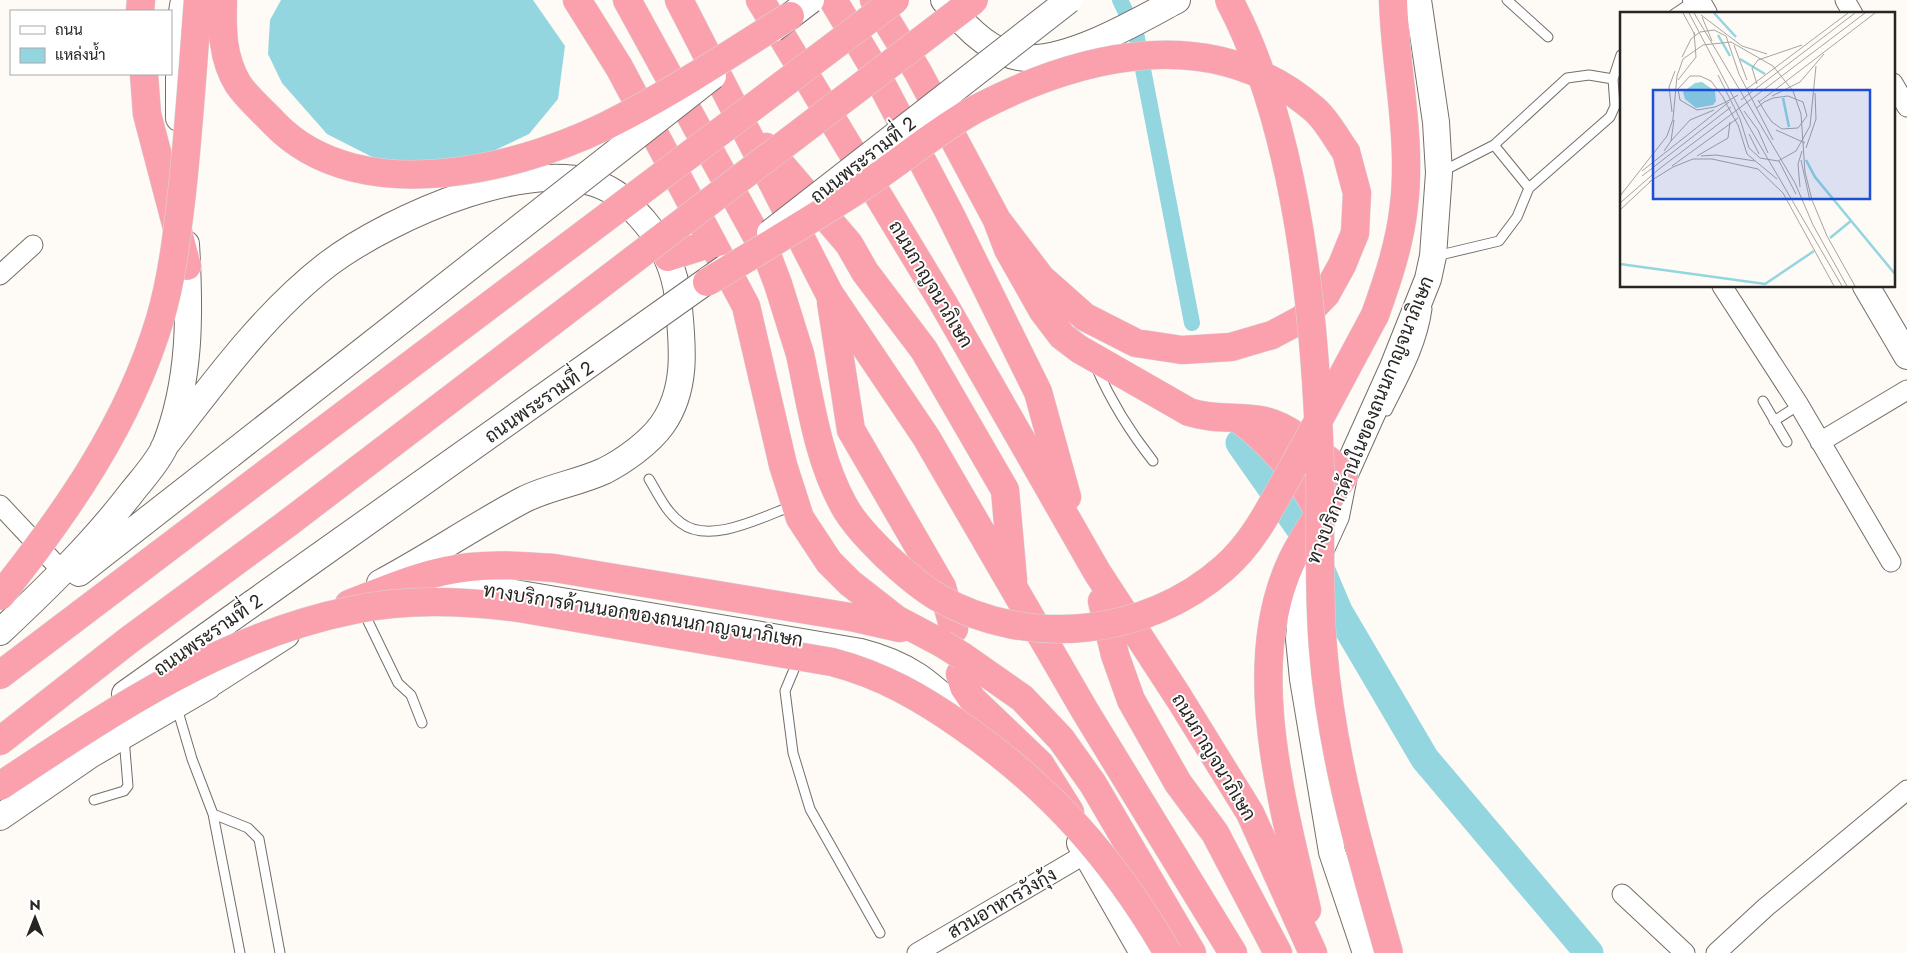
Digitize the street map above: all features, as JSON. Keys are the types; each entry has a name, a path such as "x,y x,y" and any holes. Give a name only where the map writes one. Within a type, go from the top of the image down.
{"highway":[{"path":"0,596 48,535 89,473 126,407 152,345 169,285 179,219 198,0"},
{"path":"223,0 222,28 226,59 238,85 284,133 306,147 344,165 385,174 460,172 498,164 594,131 650,102 801,8"},
{"path":"577,0 619,67 746,306 783,465 800,518 836,569 871,601 949,648 1022,698 1061,739 1093,784 1192,953"},
{"path":"619,0 653,130"},
{"path":"627,0 767,255 784,300 800,354 822,451 844,506 873,543 905,574 939,598 990,618 1017,625 1045,628 1098,627 1138,618 1185,597 1224,568 1254,537 1375,314 1390,275 1404,204 1403,118 1393,0"},
{"path":"678,0 829,293 926,436 1085,711 1232,953"},
{"name":"ถนนกาญจนาภิเษก","path":"760,0 942,301 1077,535 1096,572 1179,698 1250,814 1315,953"},
{"path":"833,0 869,60 949,212 1038,392 1077,535"},
{"path":"874,0 918,72 997,220 1008,248 1043,311 1062,336 1091,356 1189,412 1206,418 1251,420 1278,425 1291,432 1337,467 1344,476 1324,518 1292,560 1279,595 1269,652 1270,717 1285,814 1315,953"},
{"path":"0,675 895,0"},
{"path":"0,741 129,640 288,523 974,0"},
{"path":"1229,0 1250,47 1271,107 1296,214 1308,306 1317,415 1321,620 1331,720 1353,826 1389,953"},
{"path":"707,282 863,186 974,110 1055,75 1097,62 1137,55 1184,54 1228,62 1265,75 1316,110 1346,152 1357,193 1355,232 1342,265 1326,294 1302,318 1272,335 1231,347 1182,350 1136,343 1085,317 1041,278 997,220"},
{"path":"869,60 918,72"},
{"path":"144,75 147,114 187,266"},
{"path":"736,111 849,244 865,272 924,350 1005,490 1014,589"},
{"path":"668,257 712,243"},
{"path":"829,293 851,430 942,587 949,648 964,687 972,699 1040,764 1068,806 1085,850"},
{"path":"1251,420 1313,499 1324,518"},
{"path":"318,616 430,575 469,567 510,565 554,568 856,618 949,648"},
{"name":"ถนนกาญจนาภิเษก","path":"1096,572 1114,655 1131,700 1178,783 1215,833 1278,953"},
{"path":"0,786 128,703 238,645 276,631 355,609 398,604 441,601 519,608 832,662 863,671 897,685 976,737 1046,794 1095,846 1119,876 1141,907 1168,953"}],"main road":[{"path":"164,447 177,406 186,362 189,305 178,98 179,30 184,0"},
{"path":"944,0 955,15 996,49 1025,58 1056,55 1117,31 1173,2"},
{"name":"ถนนพระรามที่ 2","path":"0,792 68,737 253,603 707,282 1069,0"},
{"name":"ทางบริการด้านในของถนนกาญจนาภิเษก","path":"1344,476 1393,367 1431,268 1439,173 1436,122 1418,0"},
{"path":"1695,0 1703,12"},
{"path":"0,634 801,8"},
{"path":"0,634 63,572 111,519 230,362 293,294 328,264 367,238 443,202 485,188 518,181 583,180 614,192 630,205 650,227 668,257 677,287 682,364 678,397 661,426 636,450 604,471 526,499 405,570 318,616 185,700"},
{"path":"1867,288 1907,356"},
{"name":"ทางบริการด้านในของถนนกาญจนาภิเษก","path":"1324,518 1302,601 1299,639 1302,671 1332,852 1366,953"},
{"name":"ทางบริการด้านนอกของถนนกาญจนาภิเษก","path":"0,817 90,755 310,629 362,608 420,591 455,587 490,589 805,641 889,659 914,672 991,741 1085,850 1143,953"}],"street":[{"path":"1845,0 1852,12"},
{"path":"1894,85 1907,107"},
{"path":"0,275 33,245"},
{"path":"1723,288 1799,405 1890,562"},
{"path":"1820,442 1907,390"},
{"path":"0,505 63,572"},
{"path":"1716,953 1766,908 1907,790"},
{"name":"สวนอาหารวังกุ้ง","path":"917,953 1085,850"},
{"path":"1622,894 1685,953"}],"lane":[{"path":"1507,0 1548,37"},
{"path":"1677,12 1695,0"},
{"path":"1382,420 1418,348 1424,330 1431,268 1499,240 1517,217 1530,188 1610,117 1615,106 1613,79 1620,58"},
{"path":"1439,173 1494,145 1567,78 1589,75 1613,79"},
{"path":"1494,145 1530,188"},
{"path":"1091,356 1112,401 1136,440 1153,461"},
{"path":"1763,401 1787,442"},
{"path":"1774,421 1799,405"},
{"path":"1344,476 1370,442"},
{"path":"648,479 667,508 681,523 696,530 713,532 735,528 795,505"},
{"path":"362,608 398,683 412,695 422,723"},
{"path":"805,641 785,692 793,753 810,810 880,933"},
{"path":"185,700 192,759 213,814 240,953"},
{"path":"94,800 124,791 128,786 124,735"},
{"path":"213,814 248,828 259,839 280,953"}],"water":[{"path":"281,0 533,0 565,46 558,99 529,134 481,157 428,167 382,162 327,134 282,83 268,54 270,20"}],"waterway":[{"path":"1120,0 1136,33 1192,323"},
{"path":"1240,443 1307,538 1338,611 1425,759 1589,953"}]}
